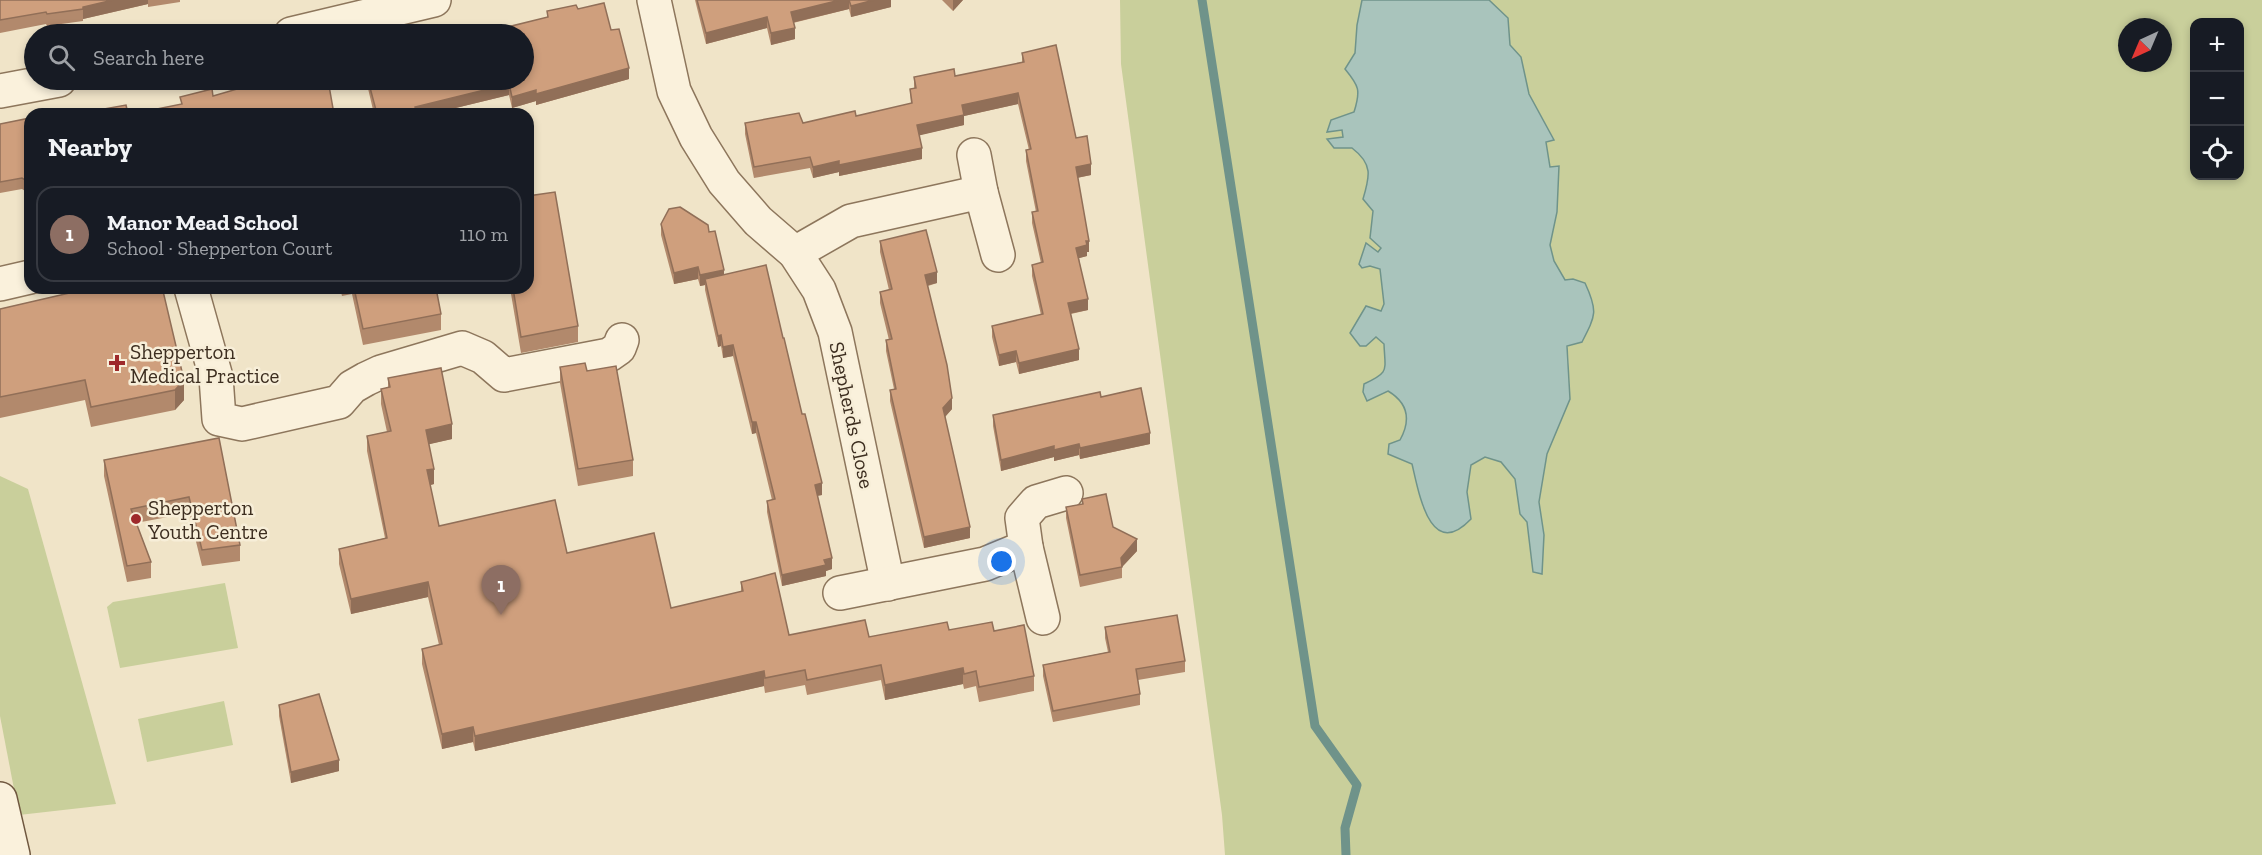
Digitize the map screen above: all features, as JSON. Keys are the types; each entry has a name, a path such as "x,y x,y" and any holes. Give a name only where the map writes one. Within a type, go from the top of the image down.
{"street":[{"path":"333,24 434,0"},
{"name":"Shepherds Close","path":"654,0 674,91 696,137 724,182 758,221 795,253 819,290 835,332 888,584"},
{"path":"0,91 24,87"},
{"path":"974,155 981,192 999,255"},
{"path":"795,253 851,221 981,192"},
{"path":"0,284 24,278"},
{"path":"193,294 230,421 339,402 352,387 381,372 462,348 483,357 504,375 609,355 619,348 622,340"},
{"path":"1043,618 1026,547 1022,518 1036,502 1066,493"},
{"path":"840,593 985,564 1026,547"},
{"path":"0,799 13,855"}],"green space":[{"path":"1120,0 1362,0 1355,53 1345,69 1357,89 1356,105 1354,112 1331,120 1327,132 1342,130 1348,142 1366,161 1368,177 1363,199 1373,211 1370,238 1382,248 1378,252 1366,244 1370,266 1380,269 1384,304 1366,346 1376,337 1384,344 1385,365 1379,376 1365,384 1363,392 1367,401 1388,390 1403,406 1406,418 1400,440 1412,464 1423,508 1471,519 1467,492 1471,465 1485,457 1501,462 1515,479 1520,514 1527,522 1533,572 1544,535 1539,502 1547,454 1570,399 1565,281 1554,261 1550,245 1557,212 1558,166 1550,167 1546,141 1554,139 1529,94 1521,57 1510,45 1508,18 1489,0 2262,0 2262,855 1225,855 1222,815 1121,64"},
{"path":"0,476 28,489 116,804 19,815 0,716"},
{"path":"225,583 238,648 120,668 107,607 113,602"},
{"path":"224,701 233,745 147,762 138,719"}],"water":[{"path":"1362,0 1489,0 1508,18 1510,45 1521,57 1529,94 1554,140 1546,142 1550,167 1559,166 1557,212 1550,245 1554,261 1565,280 1573,279 1585,283 1592,300 1594,313 1582,342 1567,346 1570,399 1547,454 1539,502 1544,535 1542,574 1533,572 1527,522 1520,514 1515,479 1501,462 1485,457 1471,465 1467,492 1471,519 1457,530 1445,533 1436,528 1429,518 1418,491 1412,464 1388,454 1389,444 1400,440 1406,426 1406,412 1400,401 1388,391 1367,401 1363,392 1364,384 1384,370 1384,344 1376,337 1366,346 1360,346 1350,333 1366,306 1381,311 1384,304 1380,269 1370,266 1362,268 1359,264 1366,243 1378,252 1381,248 1370,238 1373,211 1363,199 1368,177 1367,165 1352,148 1334,148 1327,139 1343,137 1342,130 1327,132 1331,120 1354,112 1356,105 1357,89 1345,69 1355,53"}],"building":[{"path":"0,0 113,0 83,7 83,9 47,14 46,12 0,20"},
{"path":"697,0 840,0 791,12 795,28 771,33 767,17 706,33"},
{"path":"849,0 874,0 851,6"},
{"path":"604,3 611,30 619,29 629,68 536,94 536,90 512,97 510,90 534,90 534,24 520,24 548,17 547,11 576,5 578,9"},
{"path":"1056,45 1076,138 1087,136 1091,164 1076,167 1089,241 1086,241 1087,245 1076,248 1088,299 1068,303 1079,349 1019,363 1016,351 999,355 992,326 1043,314 1032,265 1043,262 1032,212 1038,211 1026,150 1031,149 1018,93 962,105 964,115 917,125 922,148 839,165 839,161 813,167 810,157 754,167 745,123 799,113 803,123 855,111 856,116 912,103 910,89 916,88 914,77 954,69 955,76 1024,62 1022,53"},
{"path":"208,90 212,90 213,96 234,90 330,90 333,108 162,108 182,104 180,97"},
{"path":"371,90 484,90 415,108 375,108"},
{"path":"126,105 127,108 109,108"},
{"path":"24,119 24,179 0,182 0,124"},
{"path":"555,192 578,326 521,337 514,294 534,294 534,195"},
{"path":"680,207 708,225 709,232 715,231 724,270 700,275 698,267 674,273 661,224 669,209"},
{"path":"926,230 937,272 925,275 947,365 952,398 943,408 970,527 924,537 890,390 896,389 886,340 892,339 880,292 892,289 880,241"},
{"path":"766,265 802,414 805,414 822,483 815,485 832,558 824,560 826,565 782,575 767,501 775,499 756,422 752,422 733,345 723,347 721,335 718,336 705,279"},
{"name":"Shepperton Medical Practice","path":"65,294 164,294 184,380 175,390 91,407 85,380 0,397 0,309"},
{"path":"355,294 437,294 441,314 363,329"},
{"path":"585,363 587,371 616,366 633,460 578,469 560,367"},
{"path":"441,368 452,424 426,430 434,469 427,470 439,526 555,500 567,553 654,533 671,608 743,591 741,582 775,573 789,635 865,620 869,637 947,622 949,630 992,622 994,631 1024,625 1034,676 979,687 976,671 964,674 963,668 885,685 881,665 807,680 805,670 765,678 764,671 475,736 473,727 442,734 422,649 442,644 428,582 351,599 339,549 387,538 367,436 391,431 381,389 390,387 388,378"},
{"path":"1141,388 1150,433 1080,448 1079,444 1054,450 1054,446 1001,460 993,415 1100,392 1101,397"},
{"name":"Shepperton Youth Centre","path":"219,438 240,545 202,550 189,497 131,509 151,562 127,566 104,460"},
{"path":"1106,494 1113,527 1137,539 1121,558 1122,567 1080,575 1066,507 1083,504 1082,499"},
{"path":"1177,615 1185,661 1136,669 1140,694 1053,711 1043,665 1110,652 1105,627"},
{"path":"319,694 339,760 291,772 279,705"}],"waterway":[{"path":"1202,0 1315,726 1357,785 1345,828 1346,855"}],"place":[{"name":"Shepperton Medical Practice","path":"117,363"},
{"name":"Shepperton Youth Centre","path":"136,519"},
{"name":"Manor Mead School","path":"501,615"}]}
